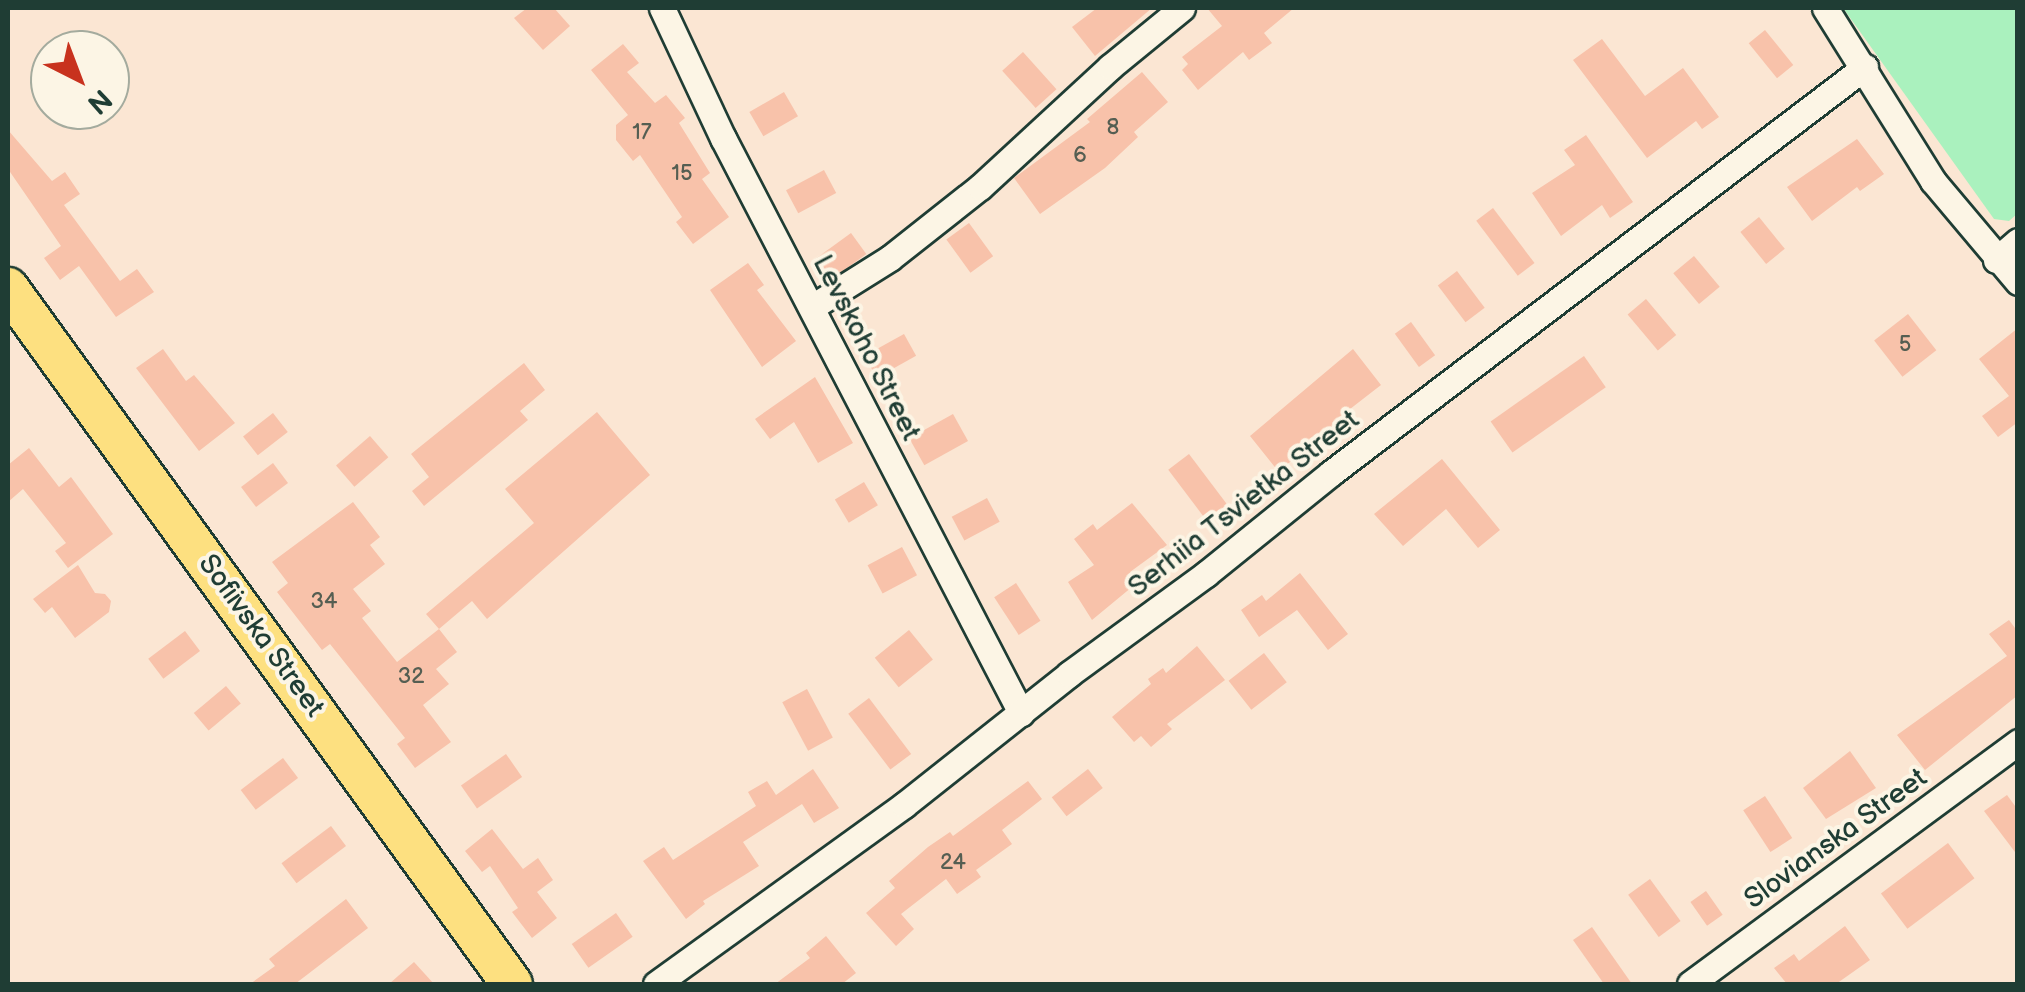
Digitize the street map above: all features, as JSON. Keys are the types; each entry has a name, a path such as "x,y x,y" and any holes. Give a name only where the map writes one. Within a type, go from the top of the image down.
{"main road":[{"name":"Sofiivska Street","path":"8,288 512,984"}],"street":[{"name":"Levskoho Street","path":"662,8 723,138 1020,713"},
{"path":"812,307 890,258 980,187 1110,67 1182,8"},
{"path":"1824,8 1866,67 1933,182 2018,282"},
{"name":"Serhiia Tsvietka Street","path":"656,984 904,806 1020,713 1866,67"},
{"path":"1996,260 2018,241"},
{"name":"Slovianska Street","path":"1690,984 2018,742"}],"green space":[{"path":"1843,8 2017,8 2017,214 2009,221 1994,219"}],"building":[{"path":"527,8 554,8 570,26 543,50 514,18"},
{"path":"1097,8 1152,8 1095,56 1072,27"},
{"path":"1207,8 1294,8 1264,33 1272,43 1249,60 1243,52 1198,90 1182,70 1188,64 1182,57 1222,26"},
{"path":"1765,30 1793,65 1777,78 1749,43"},
{"path":"1602,39 1645,96 1683,68 1719,117 1702,129 1696,121 1647,158 1573,60"},
{"path":"623,44 639,63 627,72 655,103 666,95 685,118 679,123 710,173 702,179 729,217 693,244 676,222 682,217 640,155 633,161 616,140 616,125 628,115 591,70"},
{"path":"1023,52 1056,89 1036,108 1002,71"},
{"path":"1142,72 1168,102 1134,132 1138,137 1105,168 1040,214 1014,178 1090,122 1087,119"},
{"path":"784,92 798,116 763,136 749,112"},
{"path":"8,130 52,181 65,172 80,194 64,205 120,281 137,269 154,292 116,317 79,266 60,280 44,258 61,246 8,169"},
{"path":"1586,135 1633,202 1610,218 1602,205 1561,236 1532,193 1575,165 1564,150"},
{"path":"1857,139 1884,174 1860,191 1857,187 1812,221 1787,187"},
{"path":"824,170 836,193 798,213 786,190"},
{"path":"1493,208 1535,263 1518,276 1476,221"},
{"path":"1759,217 1785,249 1766,264 1740,232"},
{"path":"969,223 993,256 970,273 946,239"},
{"path":"851,233 866,254 831,280 815,259"},
{"path":"1694,256 1720,287 1699,304 1673,273"},
{"path":"748,263 764,285 757,290 796,341 762,367 710,290"},
{"path":"1457,271 1485,308 1466,322 1438,285"},
{"path":"1646,299 1676,335 1658,350 1628,314"},
{"path":"1908,314 1936,350 1902,377 1874,340"},
{"path":"1411,322 1435,355 1419,367 1395,334"},
{"path":"2018,328 2018,422 1998,437 1982,416 2009,396 1979,359"},
{"path":"904,334 916,356 877,378 865,356"},
{"path":"163,349 186,381 194,375 235,423 199,451 136,368"},
{"path":"1353,349 1381,385 1332,423 1336,428 1278,471 1250,436"},
{"path":"1584,356 1606,387 1512,453 1491,421"},
{"path":"524,363 545,390 520,411 528,420 424,506 412,491 429,477 411,454"},
{"path":"815,377 853,443 818,463 794,422 770,439 755,419"},
{"path":"597,412 650,475 487,619 472,601 439,629 426,614 534,523 505,489"},
{"path":"273,413 288,432 258,455 243,436"},
{"path":"953,414 968,441 924,465 909,438"},
{"path":"370,436 388,457 354,487 336,466"},
{"path":"29,448 59,487 71,477 113,534 68,568 55,551 66,543 23,489 8,502 8,465"},
{"path":"1189,454 1228,505 1207,521 1168,470"},
{"path":"1442,459 1500,530 1478,548 1446,509 1403,546 1374,514"},
{"path":"273,463 288,483 256,507 241,487"},
{"path":"864,482 878,505 849,523 835,500"},
{"path":"987,498 1000,522 964,541 952,517"},
{"path":"353,502 380,537 370,545 385,564 353,589 371,611 362,618 397,662 439,629 457,652 436,669 449,684 423,705 451,742 415,768 397,744 405,738 330,644 322,650 277,592 288,583 272,562"},
{"path":"1132,503 1167,545 1130,572 1138,582 1092,620 1068,582 1094,565 1074,539 1093,524 1097,530"},
{"path":"902,547 917,575 883,594 868,565"},
{"path":"78,565 95,593 105,594 111,601 109,612 75,638 52,607 45,613 33,599"},
{"path":"1300,573 1348,634 1328,650 1297,610 1259,637 1241,610 1262,595 1266,601"},
{"path":"1016,583 1041,621 1019,635 994,597"},
{"path":"2009,620 2018,632 2018,695 1925,770 1897,735 2007,656 1989,634"},
{"path":"909,630 933,660 899,687 875,658"},
{"path":"185,631 200,651 163,679 148,659"},
{"path":"1197,646 1225,680 1167,724 1172,729 1151,747 1141,736 1134,742 1112,717 1151,684 1148,679 1163,668 1166,673"},
{"path":"1264,653 1287,682 1251,710 1229,681"},
{"path":"226,686 241,704 209,731 194,713"},
{"path":"807,689 833,738 808,751 782,702"},
{"path":"869,698 911,754 890,770 848,714"},
{"path":"1850,751 1876,788 1826,819 1803,788"},
{"path":"506,754 522,777 477,808 461,786"},
{"path":"283,758 298,778 256,810 241,790"},
{"path":"813,769 839,808 814,823 802,804 743,842 759,866 703,901 705,904 686,919 643,861 664,847 673,860 756,806 748,792 767,781 776,795"},
{"path":"1088,769 1103,788 1067,816 1052,797"},
{"path":"1028,781 1042,799 1002,830 1012,844 976,870 981,877 957,894 946,879 901,914 914,929 896,946 866,913 895,888 889,881 928,847 950,832 953,836"},
{"path":"2007,795 2018,810 2018,856 1984,811"},
{"path":"1765,796 1792,838 1770,852 1743,810"},
{"path":"331,826 346,846 297,883 281,863"},
{"path":"492,829 523,869 538,858 553,880 537,892 557,918 532,938 512,912 518,908 490,866 482,872 465,851"},
{"path":"1948,843 1974,878 1907,929 1881,894"},
{"path":"1650,879 1681,921 1659,937 1628,895"},
{"path":"1706,891 1723,915 1707,926 1690,902"},
{"path":"346,899 368,928 295,984 250,984 275,966 269,959"},
{"path":"616,913 633,937 588,968 572,944"},
{"path":"1845,926 1870,960 1836,984 1787,984 1774,968 1794,954 1799,961"},
{"path":"1592,927 1632,984 1604,984 1573,940"},
{"path":"826,936 856,973 842,984 775,984 810,958 806,953"},
{"path":"414,962 434,984 389,984"}]}
